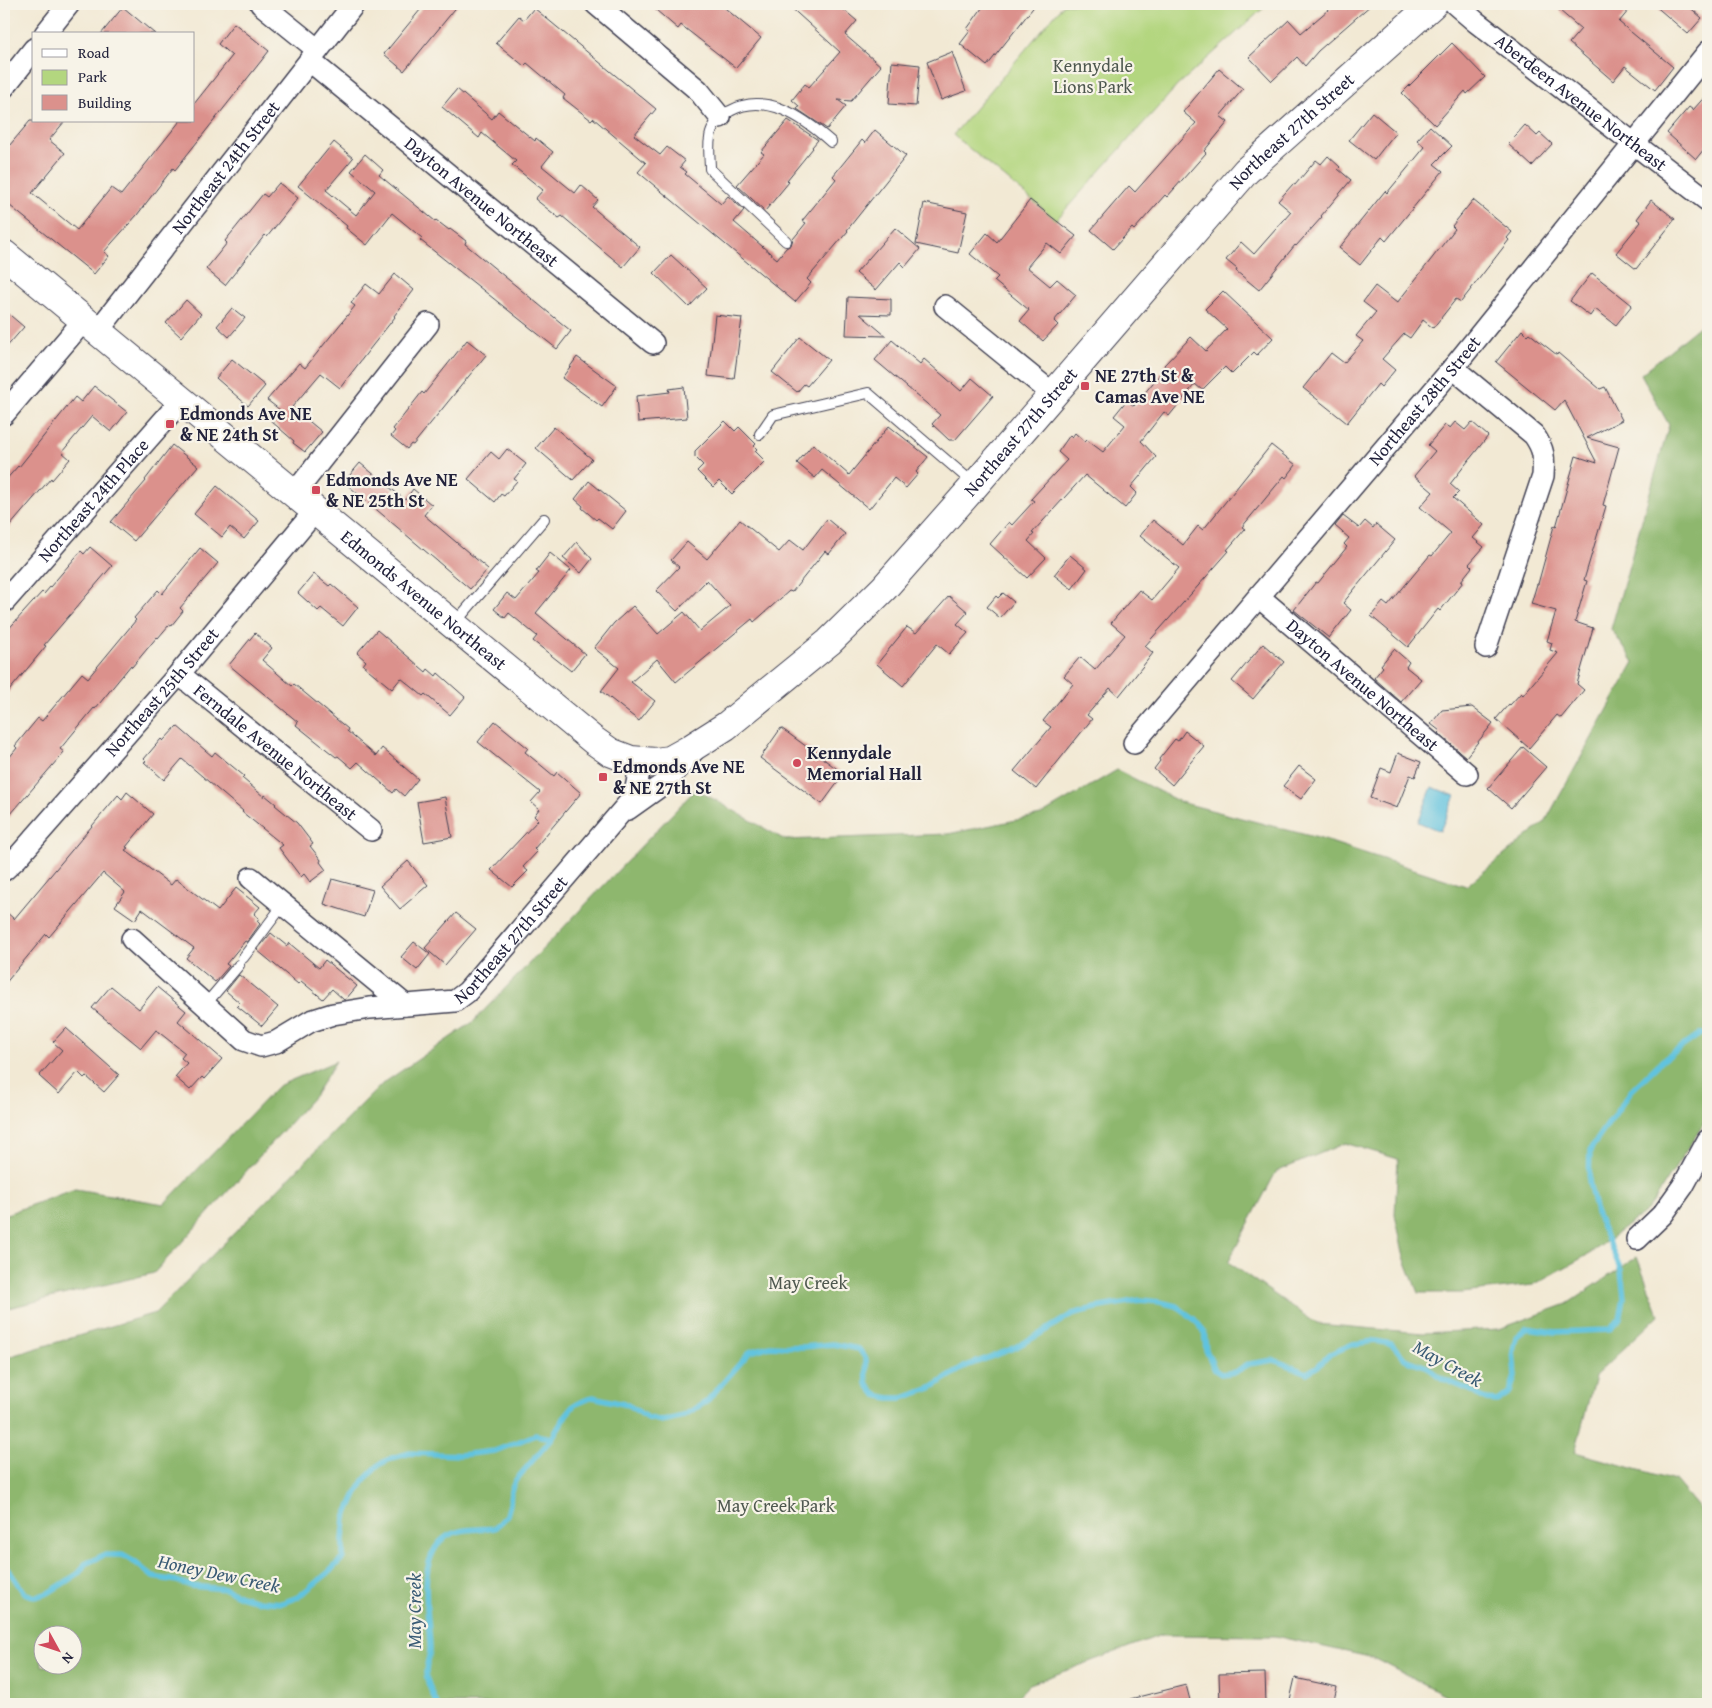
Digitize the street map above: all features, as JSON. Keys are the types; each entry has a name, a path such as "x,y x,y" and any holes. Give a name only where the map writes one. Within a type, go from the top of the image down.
{"street":[{"path":"47,32 69,4"},
{"name":"Dayton Avenue Northeast","path":"261,4 314,56 653,343"},
{"name":"Northeast 24th Street","path":"4,414 91,326 314,56 354,4"},
{"path":"596,4 698,90 720,117"},
{"name":"Northeast 27th Street","path":"205,1005 244,1040 261,1046 276,1042 311,1021 333,1014 455,1000 467,992 633,799 640,761 670,760 702,742 726,726 829,642 884,588 1246,171 1433,4"},
{"name":"Aberdeen Avenue Northeast","path":"1455,4 1707,199"},
{"path":"4,87 32,51"},
{"name":"Northeast 28th Street","path":"1134,743 1453,368 1708,52"},
{"name":"Edmonds Avenue Northeast","path":"4,254 610,752 631,760 640,761"},
{"path":"945,306 1053,394"},
{"path":"294,494 428,324"},
{"path":"1453,368 1534,435 1542,447 1544,459 1543,476 1486,647"},
{"name":"Northeast 24th Place","path":"5,601 181,400"},
{"name":"Northeast 25th Street","path":"4,870 17,858 179,674 315,511"},
{"name":"Dayton Avenue Northeast","path":"1260,597 1467,774"},
{"name":"Ferndale Avenue Northeast","path":"179,674 371,830"},
{"name":"Northeast 27th Street","path":"619,815 666,782 702,742"},
{"path":"250,878 404,1005"},
{"path":"132,940 205,1005"},
{"path":"1637,1239 1662,1214 1684,1186 1708,1140"}],"lane":[{"path":"786,241 710,169 710,137 720,117 736,108 752,104 769,105 788,111 831,142"},
{"path":"760,434 773,415 868,393 975,485"},
{"path":"454,625 544,519"},
{"path":"205,1005 283,905"}],"green space":[{"name":"Kennydale Lions Park","path":"1064,4 1268,4 1177,86 1056,220 953,135"},
{"name":"May Creek","path":"1708,319 1708,1117 1648,1210 1591,1253 1533,1285 1462,1293 1418,1293 1404,1257 1395,1214 1398,1159 1345,1143 1276,1172 1228,1262 1317,1324 1423,1333 1499,1329 1567,1304 1637,1257 1659,1315 1595,1376 1575,1452 1675,1480 1708,1519 1708,1704 1463,1704 1374,1658 1275,1636 1161,1635 1030,1684 1010,1704 4,1704 4,1358 155,1313 382,1084 473,1022 696,789 785,840 948,834 1041,815 1117,770 1180,802 1318,838 1466,886 1545,822 1634,662 1611,629 1669,425 1641,374"},
{"path":"336,1061 315,1095 154,1273 4,1309 4,1215 75,1189 164,1204 278,1086"}],"water":[{"path":"1432,787 1455,796 1440,831 1418,822"}],"building":[{"path":"425,4 459,4 404,71 384,54"},
{"path":"649,4 720,4 761,38 736,68 681,25 678,29"},
{"path":"787,4 837,4 857,21 845,35 881,66 851,101 838,100 846,106 827,129 797,109 799,106 792,100 805,84 809,87 840,52"},
{"path":"985,4 1036,4 987,66 960,44 970,31 967,29"},
{"path":"1335,4 1372,4 1318,51 1305,66 1297,57 1272,81 1249,57 1289,20 1301,33"},
{"path":"1552,4 1634,4 1619,22 1673,67 1655,90 1625,66 1613,81 1569,43 1581,29"},
{"path":"1653,4 1686,4 1702,18 1688,34"},
{"path":"123,7 153,32 103,32"},
{"path":"534,8 656,109 634,135 660,155 667,147 685,161 680,167 687,172 685,174 721,204 728,196 744,210 734,222 777,259 791,245 793,239 806,223 802,221 836,179 833,176 862,140 865,143 875,130 906,156 848,231 807,279 811,283 795,302 638,172 646,163 593,118 591,120 563,98 565,95 527,63 524,66 496,43 519,16 524,20"},
{"path":"234,23 269,51 175,170 173,168 137,215 104,252 109,256 94,274 4,201 4,152 30,121 64,122 49,140 65,153 32,193 77,230 111,188 121,195 179,122 195,122 195,103 232,56 218,44"},
{"path":"1452,43 1485,77 1467,94 1465,91 1435,125 1402,93"},
{"path":"952,52 966,91 941,100 927,62"},
{"path":"892,62 920,65 916,106 889,104"},
{"path":"1219,69 1243,89 1220,116 1228,122 1204,151 1206,153 1167,197 1165,195 1134,230 1132,228 1113,249 1091,230 1129,186 1135,192 1196,123 1183,112"},
{"path":"457,89 492,119 498,111 535,141 536,138 553,152 542,166 575,193 581,185 598,200 592,207 640,247 623,267 562,216 559,218 535,199 543,190 512,165 516,161 482,133 479,138 442,107"},
{"path":"1708,93 1708,144 1696,159 1667,133 1689,107 1693,110"},
{"path":"1372,112 1396,132 1374,160 1349,140"},
{"path":"788,120 818,140 787,180 789,182 765,211 737,185 764,154 761,152"},
{"path":"1525,125 1537,136 1540,133 1552,144 1532,166 1508,144"},
{"path":"1430,126 1452,146 1434,164 1443,171 1386,241 1382,237 1360,265 1339,248 1385,191 1387,193 1425,147 1417,140"},
{"path":"334,142 353,158 326,190 356,215 375,191 351,171 365,154 383,170 379,175 435,221 466,241 465,244 571,331 557,349 420,240 422,238 392,213 367,245 298,186"},
{"path":"1328,156 1340,167 1338,169 1351,180 1259,290 1226,260 1241,242 1254,254 1291,212 1278,201 1293,184 1295,185 1316,160 1321,164"},
{"path":"279,183 298,198 225,285 206,269 227,243 225,241 263,194 267,197"},
{"path":"1030,200 1076,236 1061,254 1047,243 1027,267 1050,286 1057,279 1076,295 1054,321 1058,325 1043,341 1020,321 1029,310 994,281 998,277 970,254 987,233 997,242"},
{"path":"1473,200 1512,232 1507,238 1509,240 1461,302 1456,299 1433,328 1423,320 1410,338 1404,334 1382,359 1395,370 1381,387 1378,384 1347,423 1303,388 1331,353 1344,363 1363,341 1356,336 1376,312 1363,302 1375,286 1397,303 1455,229 1452,226"},
{"path":"1651,200 1675,219 1636,269 1616,253 1641,222 1637,219"},
{"path":"924,203 967,212 958,253 916,244"},
{"path":"895,228 920,249 905,267 900,262 876,290 856,273"},
{"path":"671,255 707,288 689,307 654,273"},
{"path":"1592,273 1632,305 1616,325 1595,309 1590,316 1570,301"},
{"path":"395,274 414,290 395,317 340,388 321,373 292,407 322,432 305,452 271,421 280,410 267,400 299,363 305,368 355,306 351,303 366,284 379,294"},
{"path":"1223,291 1273,338 1257,355 1254,352 1232,374 1225,367 1202,390 1195,384 1169,416 1164,412 1141,441 1156,457 1131,487 1137,493 1125,508 1085,475 1032,533 1034,534 1028,541 1046,558 1027,578 990,544 1009,522 1012,525 1034,501 1031,499 1067,460 1058,452 1070,435 1072,437 1075,433 1085,442 1087,440 1103,452 1125,425 1114,416 1127,400 1134,406 1166,367 1164,365 1191,337 1206,351 1227,329 1205,309"},
{"path":"848,297 891,299 891,315 860,314 886,336 846,335"},
{"path":"186,300 201,314 181,337 166,323"},
{"path":"232,308 245,318 229,337 217,326"},
{"path":"4,310 24,327 4,350"},
{"path":"715,315 742,318 734,379 708,376"},
{"path":"1522,330 1527,335 1529,333 1557,355 1558,353 1600,389 1605,387 1622,420 1587,438 1619,447 1603,505 1606,506 1584,580 1587,581 1575,622 1593,628 1577,684 1584,690 1561,718 1557,715 1529,748 1496,719 1521,693 1523,695 1558,653 1550,650 1552,643 1547,641 1556,611 1531,604 1554,526 1556,527 1576,456 1597,463 1564,400 1555,410 1496,362"},
{"path":"800,337 829,360 807,386 804,384 797,392 772,372"},
{"path":"467,340 486,355 413,445 411,444 407,449 391,436 395,431 393,429"},
{"path":"892,340 920,364 924,359 961,391 972,378 993,396 955,440 949,440 932,424 940,415 875,360"},
{"path":"577,357 617,386 602,407 562,378"},
{"path":"232,359 265,386 248,406 216,378"},
{"path":"94,386 127,412 111,432 92,416 62,452 70,459 52,480 51,478 4,533 4,482 19,467 75,397 81,402"},
{"path":"684,387 687,418 638,422 636,396 670,392 669,389"},
{"path":"725,421 735,431 739,427 756,444 754,446 757,449 755,451 765,461 732,494 719,481 713,487 697,471 703,465 695,457 695,451"},
{"path":"1455,422 1465,430 1472,422 1488,436 1450,484 1459,492 1453,498 1484,525 1473,538 1484,547 1469,564 1472,567 1461,581 1463,582 1440,611 1438,609 1408,647 1371,616 1383,602 1388,606 1430,555 1432,556 1451,533 1420,507 1433,492 1414,476 1435,451 1428,445 1445,425 1450,428"},
{"path":"889,426 928,457 916,472 918,474 906,488 894,478 869,509 822,470 815,478 797,463 813,444 849,475"},
{"path":"554,427 592,459 573,480 536,448"},
{"path":"172,445 198,466 134,541 111,522 146,481"},
{"path":"1271,445 1296,465 1286,478 1284,476 1242,527 1245,529 1227,550 1229,551 1145,646 1153,653 1132,680 1119,696 1110,688 1087,715 1092,719 1036,789 1014,771 1051,727 1043,721 1073,684 1064,676 1080,657 1095,670 1125,635 1111,623 1139,590 1152,600 1179,568 1140,536 1153,520 1183,545 1198,526 1203,530"},
{"path":"507,449 526,464 514,479 517,481 504,496 501,494 495,502 468,479 491,452 499,459"},
{"path":"360,463 405,500 413,489 432,505 424,515 488,569 470,589 344,482"},
{"path":"589,481 626,511 612,529 598,518 596,520 575,499"},
{"path":"217,486 259,521 244,539 230,527 222,537 194,514"},
{"path":"1343,516 1359,528 1365,521 1373,528 1376,524 1395,540 1343,603 1351,610 1329,638 1294,610 1347,547 1344,544 1349,538 1335,526"},
{"path":"827,519 845,534 829,554 825,551 792,592 789,591 754,622 752,619 676,682 657,659 631,682 655,701 639,721 601,691 619,668 594,648 614,623 633,606 658,634 684,612 700,631 730,606 707,580 677,611 656,591 679,567 671,560 687,542 707,559 740,520 779,552 790,540 803,550"},
{"path":"577,542 592,559 581,573 563,558"},
{"path":"90,547 112,566 44,645 46,646 4,697 4,634 42,592 44,594 81,551 84,554"},
{"path":"200,548 218,563 180,608 183,611 171,626 169,625 157,637 94,708 60,749 64,752 4,822 4,764 17,748 15,746 38,718 42,721 82,673 88,678 158,590 162,594"},
{"path":"550,553 571,570 536,613 585,654 571,671 533,641 537,636 509,613 505,618 494,609 507,593 516,600 539,573 536,571"},
{"path":"1070,555 1087,569 1072,589 1054,575"},
{"path":"314,574 329,586 331,584 358,607 343,626 321,608 318,611 298,593"},
{"path":"1003,593 1014,602 1000,618 987,607 996,596 998,598"},
{"path":"949,596 968,612 957,624 968,633 949,654 937,644 903,686 877,664 907,627 916,633"},
{"path":"377,630 426,672 428,669 436,676 438,673 465,697 450,715 425,694 423,696 401,678 392,689 363,665 366,661 357,653"},
{"path":"255,633 272,648 262,660 292,686 294,684 348,729 347,731 376,756 382,748 418,779 404,796 396,789 393,793 358,762 352,768 338,756 336,757 296,725 298,722 229,665"},
{"path":"1263,644 1284,662 1253,699 1232,681"},
{"path":"1394,649 1409,662 1406,667 1421,679 1401,702 1374,678 1383,667 1381,665"},
{"path":"1472,707 1493,723 1466,757 1438,733 1440,731 1431,724 1442,710"},
{"path":"495,721 528,748 525,752 554,776 557,772 581,793 534,849 537,852 523,867 528,871 512,887 491,870 538,820 534,816 539,809 531,802 540,792 478,742"},
{"path":"177,726 212,756 215,752 244,776 242,778 297,823 313,844 310,846 326,870 310,882 304,874 301,877 279,848 283,845 182,759 164,780 144,762 146,761 144,759 161,739 163,741"},
{"name":"Kennydale Memorial Hall","path":"781,728 844,774 822,804 760,758"},
{"path":"1185,731 1204,746 1172,785 1154,769 1160,761 1159,759 1175,739 1178,741"},
{"path":"1523,747 1546,767 1511,808 1488,788"},
{"path":"1398,753 1421,762 1415,777 1410,775 1397,808 1370,798 1381,768 1391,772"},
{"path":"1299,766 1316,779 1301,799 1283,786"},
{"path":"127,792 153,814 125,850 171,885 176,879 218,911 236,888 260,907 254,914 259,918 257,921 260,924 247,942 245,941 226,964 229,966 215,982 186,958 194,948 142,909 135,920 115,906 125,892 103,873 49,937 46,934 4,985 4,910 14,919 118,795 122,799"},
{"path":"445,797 452,837 424,842 417,802"},
{"path":"408,861 428,885 400,909 380,886"},
{"path":"332,879 373,890 364,917 324,904"},
{"path":"456,913 476,929 445,965 425,948"},
{"path":"271,933 287,946 289,943 319,968 325,960 357,986 344,1000 332,989 323,999 301,981 298,984 257,950"},
{"path":"414,942 430,954 417,970 401,957"},
{"path":"239,975 278,1007 262,1026 237,1006 240,1003 226,991"},
{"path":"111,986 139,1009 157,987 186,1011 178,1021 222,1059 204,1079 202,1077 190,1090 175,1077 187,1063 181,1058 185,1053 156,1030 141,1048 92,1008"},
{"path":"66,1028 119,1075 104,1092 86,1076 84,1078 78,1072 59,1094 39,1076 62,1050 53,1042"},
{"path":"1265,1673 1266,1704 1220,1704 1219,1674"},
{"path":"1295,1678 1337,1687 1333,1704 1289,1704"},
{"path":"1186,1685 1191,1704 1130,1704 1130,1699"}],"waterway":[{"name":"May Creek","path":"437,1704 426,1675 430,1649 426,1593 429,1564 433,1552 441,1541 459,1531 495,1528 507,1515 511,1491 515,1481 552,1438 574,1405 593,1397 628,1405 648,1418 663,1421 683,1416 706,1402 750,1352 770,1346 804,1347 833,1344 859,1349 866,1359 867,1384 876,1395 889,1398 903,1398 931,1388 966,1366 1012,1349 1072,1314 1140,1300 1176,1306 1194,1319 1204,1331 1206,1350 1215,1370 1221,1374 1235,1372 1249,1364 1274,1360 1307,1373 1318,1366 1330,1354 1353,1344 1375,1341 1392,1344 1405,1359 1427,1367 1443,1379 1472,1391 1486,1400 1497,1401 1510,1392 1515,1376 1513,1350 1516,1337 1526,1328 1555,1332 1609,1330 1620,1319 1624,1298 1621,1270 1596,1213 1589,1181 1590,1150 1631,1091 1663,1060 1700,1034 1708,1034"},
{"name":"Honey Dew Creek","path":"4,1566 24,1593 36,1597 48,1593 79,1573 85,1564 104,1555 122,1555 136,1563 153,1577 177,1581 191,1586 226,1589 240,1596 258,1601 282,1603 298,1597 328,1573 343,1558 345,1518 365,1479 380,1464 392,1458 410,1453 460,1455 495,1451 535,1435 552,1438"}],"place":[{"name":"NE 27th St & Camas Ave NE","path":"1085,386"},
{"name":"Edmonds Ave NE & NE 24th St","path":"170,424"},
{"name":"Edmonds Ave NE & NE 25th St","path":"316,490"},
{"name":"Kennydale Memorial Hall","path":"797,763"},
{"name":"Edmonds Ave NE & NE 27th St","path":"603,777"}],"park label":[{"name":"May Creek Park","path":"776,1506"}]}
